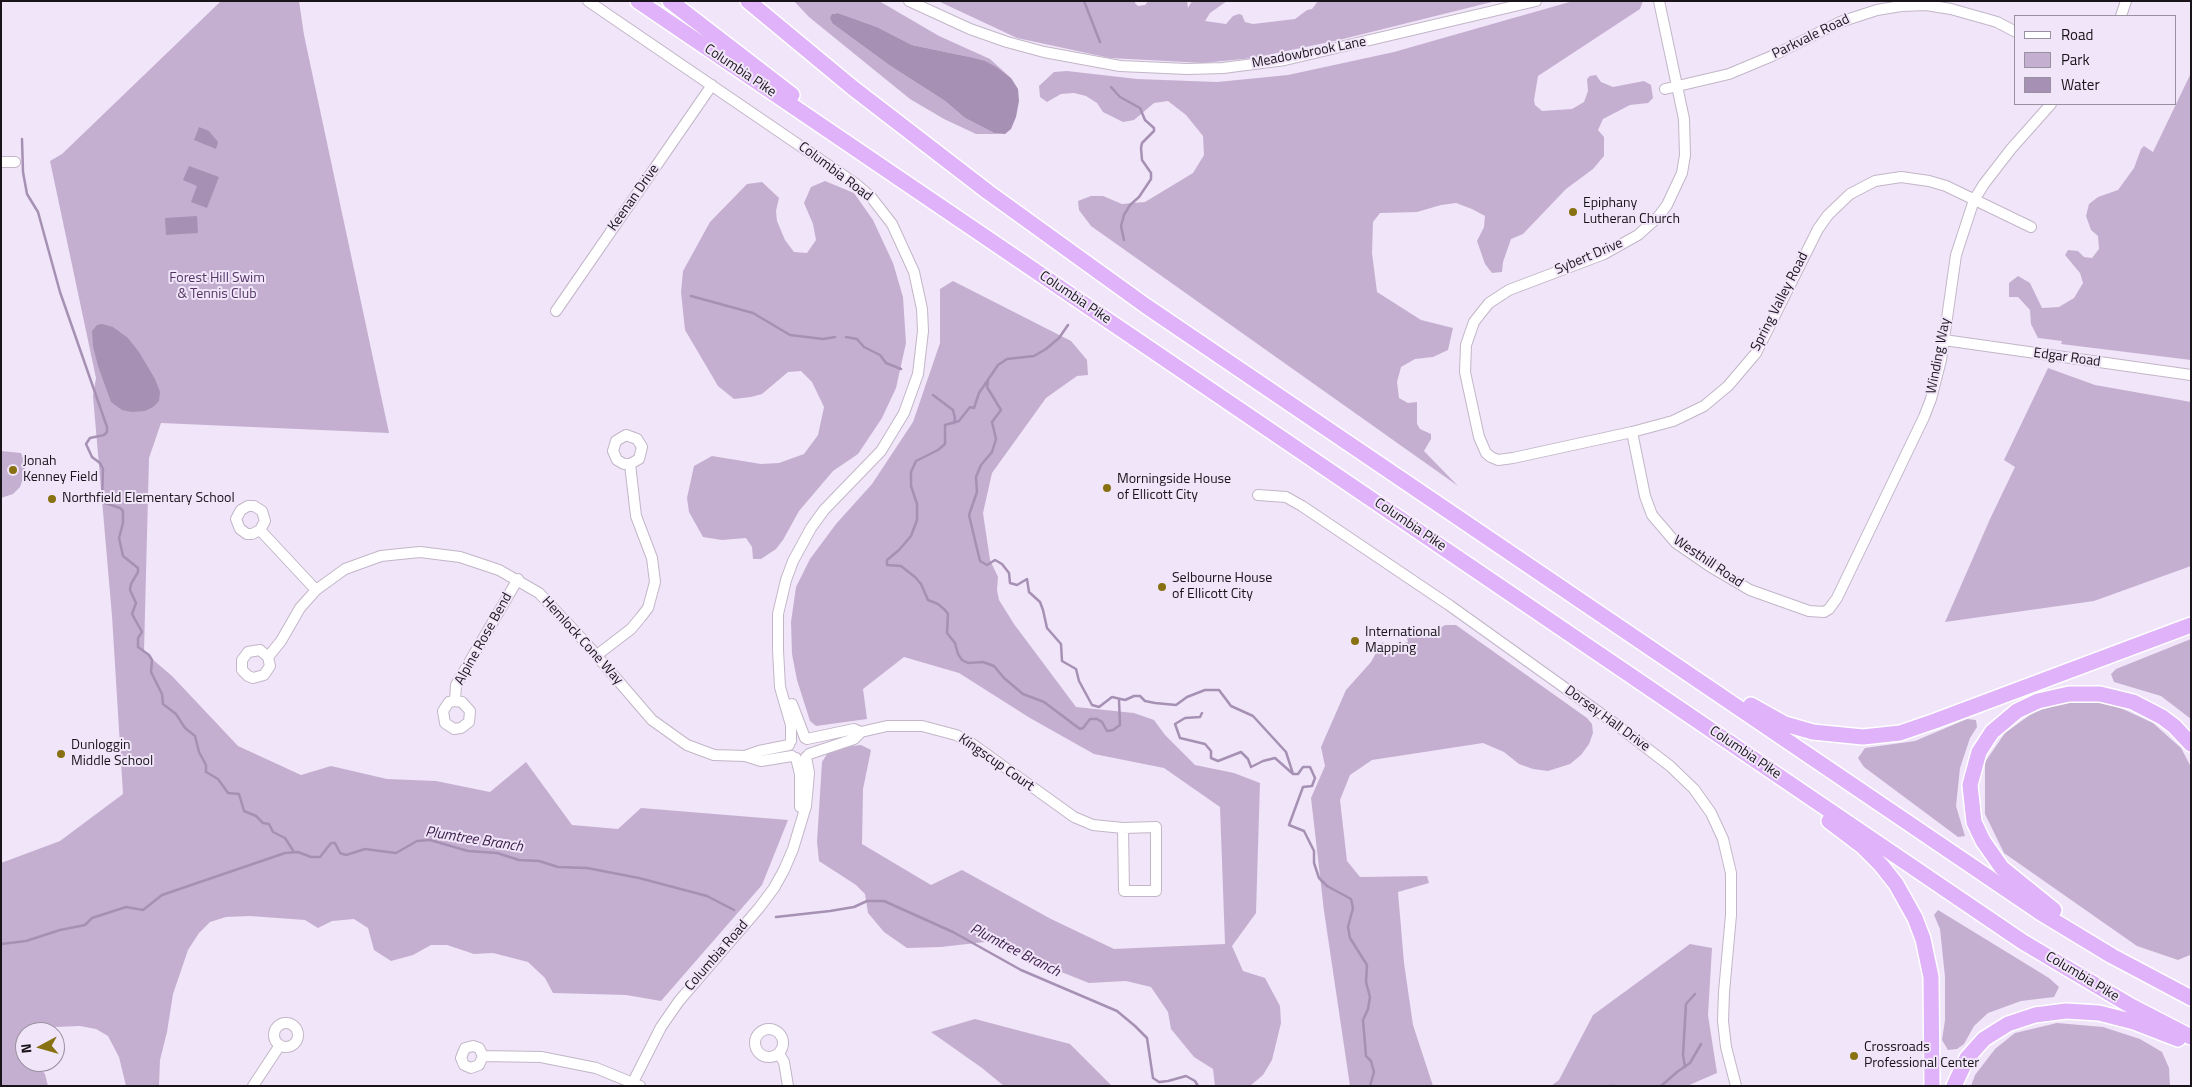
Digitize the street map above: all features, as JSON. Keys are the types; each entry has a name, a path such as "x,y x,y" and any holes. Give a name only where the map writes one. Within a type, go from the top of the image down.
{"highway":[{"name":"Columbia Pike","path":"638,1 2023,942 2131,1006 2191,1037"},
{"path":"670,1 888,171"},
{"path":"748,1 853,88 988,192 1146,306 2041,913 2112,956 2191,998"},
{"path":"764,1 853,88"},
{"path":"1658,652 1785,724 1828,735 1863,737 1900,733 1935,722 2191,625"},
{"path":"2112,956 2017,882 1990,853 1978,832 1971,811 1970,785 1979,752 1992,732 2008,716 2038,701 2069,694 2100,694 2133,702 2174,726 2191,744"},
{"path":"1707,727 1862,846 1881,865 1901,892 1915,918 1928,958 1932,1001 1932,1086"},
{"path":"1954,1086 1967,1058 1984,1039 2008,1024 2035,1015 2066,1011 2099,1013 2134,1022 2191,1044"}],"street":[{"name":"Columbia Road","path":"588,1 842,173 871,197 882,210 900,239 914,272 922,309 924,331 919,366 911,395 901,420 881,451 824,510 811,528 793,561 786,580 778,614 777,640 780,687 792,725 800,774 800,825 793,849 774,888 679,1001 661,1027 634,1084"},
{"name":"Meadowbrook Lane","path":"909,1 936,15 1007,42 1083,60 1156,69 1223,68 1285,60 1536,1"},
{"name":"Sybert Drive","path":"1490,457 1483,447 1479,436 1465,372 1466,344 1474,322 1489,303 1509,290 1619,247 1638,235 1658,217 1674,191 1682,173 1685,155 1684,119 1659,1"},
{"path":"2121,15 2126,1"},
{"name":"Parkvale Road","path":"1665,89 1729,74 1772,56 1840,22 1901,3 1951,9 1996,22 2014,31"},
{"name":"Keenan Drive","path":"556,311 712,85"},
{"name":"Winding Way","path":"1824,612 1837,598 1924,417 1936,380 1944,340 1956,255 1974,200 2007,155 2050,105"},
{"path":"1,162 15,162"},
{"name":"Spring Valley Road","path":"1490,457 1498,460 1513,458 1673,421 1717,396 1749,364 1818,229 1828,214 1850,194 1875,181 1901,177 1929,180 1946,186 2030,227"},
{"name":"Edgar Road","path":"1944,340 2191,375"},
{"name":"Westhill Road","path":"1632,432 1645,496 1652,515 1676,543 1750,590 1809,611 1824,612"},
{"path":"597,655 631,629 641,618 648,608 655,582 652,558 636,516 630,464"},
{"name":"Dorsey Hall Drive","path":"1258,495 1286,497 1310,511 1449,605 1614,723 1670,766 1694,789 1703,801 1723,839 1731,873 1731,915 1724,992 1724,1021 1726,1047 1736,1086"},
{"path":"260,530 316,590"},
{"name":"Hemlock Cone Way","path":"268,657 281,641 300,608 316,590 345,569 381,556 418,552 467,558 518,579 539,593 597,655 652,720 669,734 702,751 730,757 745,756 759,750 797,752"},
{"name":"Alpine Rose Bend","path":"455,701 456,685 518,579"},
{"name":"Columbia Road","path":"780,667 811,748 797,752"},
{"name":"Kingscup Court","path":"861,732 854,729 822,737 797,737 797,752 854,739 861,732 887,726 933,727 956,735 971,743 1074,817 1093,825 1123,828 1156,827 1156,891 1124,891 1123,828"},
{"path":"253,1086 280,1045"},
{"path":"778,1054 784,1062 788,1086"},
{"path":"483,1056 518,1056 550,1059 596,1068 634,1084"}],"green space":[{"name":"Forest Hill Swim & Tennis Club","path":"221,1 299,1 304,35 389,433 161,423 149,458 144,652 172,676 238,746 301,775 331,766 387,779 436,781 490,792 526,762 572,825 618,829 641,808 788,820 762,885 661,1001 626,995 553,993 545,978 528,962 493,953 474,954 447,945 431,945 413,955 391,961 374,950 368,928 354,919 332,921 318,928 305,920 250,916 226,917 210,922 199,933 188,950 173,994 160,1060 159,1086 126,1086 119,1057 108,1036 96,1029 80,1026 65,1027 65,1022 15,1022 15,1072 43,1072 48,1086 1,1086 1,863 60,841 123,794 112,616 93,396 96,378 50,161 62,154"},
{"path":"794,1 879,1 939,36 990,59 1011,78 998,68 965,56 912,45 877,27 838,13 832,14 833,24 889,65 945,101 965,118 994,133 1005,134 976,134 944,119 910,99 809,17"},
{"path":"938,1 1135,1 1138,6 1145,5 1148,1 1187,1 1188,8 1192,1 1227,1 1210,13 1205,21 1226,24 1233,16 1239,14 1242,15 1245,22 1253,24 1295,19 1307,10 1312,9 1318,1 1496,1 1339,40 1253,58 1203,63 1110,58 1017,38"},
{"path":"1573,1 1643,1 1640,9 1538,76 1534,100 1535,105 1542,111 1572,109 1584,102 1588,91 1587,79 1590,76 1596,75 1601,82 1613,87 1644,81 1651,85 1653,98 1648,103 1630,105 1603,119 1598,130 1604,137 1604,156 1593,169 1566,189 1523,234 1511,239 1503,262 1502,272 1492,273 1485,264 1477,241 1484,227 1485,216 1472,209 1456,203 1417,212 1380,213 1373,222 1372,253 1377,292 1421,320 1453,328 1448,350 1433,357 1415,359 1401,367 1397,382 1399,398 1408,403 1417,402 1417,424 1420,429 1431,434 1431,439 1424,451 1458,486 1091,226 1079,210 1078,201 1091,196 1103,196 1122,204 1145,202 1193,173 1204,155 1203,136 1186,115 1168,101 1154,103 1134,120 1123,122 1103,112 1097,103 1086,96 1074,93 1061,94 1047,102 1040,97 1039,86 1054,72 1067,71 1137,79 1217,82 1288,75 1394,52"},
{"path":"2191,73 2191,360 2061,344 2062,341 2038,338 2031,324 2030,310 2018,297 2009,297 2009,283 2018,276 2030,283 2042,308 2059,307 2074,298 2083,283 2080,273 2065,255 2068,250 2078,251 2084,257 2092,258 2099,249 2098,236 2091,230 2086,216 2089,204 2098,197 2118,190 2134,168 2144,146 2153,152"},
{"path":"825,181 854,193 873,220 893,263 903,297 906,343 896,388 882,418 858,454 833,471 799,511 776,549 761,559 753,559 752,547 746,538 722,540 703,537 689,512 687,498 694,466 712,456 761,464 779,463 804,454 818,435 824,407 812,382 801,371 788,372 762,394 751,397 734,399 718,386 685,330 681,292 683,271 710,222 747,184 762,182 779,198 776,211 777,221 785,240 794,252 807,253 816,240 813,224 804,203 811,187"},
{"path":"953,281 1071,341 1087,360 1088,375 1077,376 1046,398 992,473 983,513 990,560 998,577 997,590 999,600 1014,624 1076,707 1134,713 1154,720 1165,735 1195,765 1234,773 1260,783 1256,913 1232,946 1243,971 1265,978 1280,1006 1281,1023 1272,1060 1263,1075 1250,1086 1215,1086 1213,1069 1194,1057 1171,1029 1168,1012 1151,987 1126,981 1089,983 1041,964 994,941 941,947 907,948 884,932 868,913 865,894 856,885 819,861 817,842 822,762 827,754 842,747 861,745 871,750 863,789 862,844 931,885 962,870 1051,919 1114,949 1225,944 1220,807 1164,768 1094,754 1030,718 959,673 904,657 863,689 867,719 816,726 810,721 797,680 792,654 791,622 796,587 810,559 836,524 872,484 913,422 940,343 940,289"},
{"path":"2048,368 2095,385 2191,402 2191,566 2094,601 1945,622 2015,467 2004,460"},
{"name":"Jonah Kenney Field","path":"1,451 21,453 25,464 24,476 20,487 13,494 1,498"},
{"path":"1445,625 1456,625 1587,718 1592,724 1593,733 1589,744 1581,755 1570,764 1548,771 1533,769 1519,764 1504,752 1483,743 1372,760 1350,775 1340,800 1347,861 1360,877 1427,876 1429,883 1398,892 1404,963 1413,1025 1433,1086 1350,1086 1324,911 1311,798 1325,766 1321,747 1346,690 1371,662 1382,642 1387,645 1397,645 1408,642 1406,634 1412,632 1418,636 1426,637"},
{"path":"2191,639 2191,719 2161,696 2114,682 2111,674 2116,669"},
{"path":"2074,700 2112,704 2153,723 2181,748 2191,767 2190,955 2178,960 2137,946 2004,853 1985,814 1985,762 2005,733 2034,712"},
{"path":"1967,719 1976,720 1977,727 1970,738 1960,768 1956,806 1965,836 1958,837 1864,767 1858,758 1865,748 1915,741"},
{"path":"1938,910 2049,978 2059,987 2054,997 2021,1001 1988,1013 1974,1026 1964,1044 1957,1049 1948,1050 1942,1040 1945,1020 1945,977 1940,929 1934,915"},
{"path":"1690,944 1712,948 1708,1015 1717,1073 1687,1086 1551,1086 1559,1080 1593,1015"},
{"path":"975,1019 1070,1044 1112,1086 1004,1086 931,1032"},
{"path":"2057,1023 2103,1027 2140,1039 2162,1052 2169,1068 2170,1086 1971,1086 1975,1075 1995,1049 2015,1033"}],"water":[{"path":"838,13 877,27 912,45 985,61 998,68 1011,78 1018,89 1019,101 1016,117 1011,129 1005,134 994,133 965,118 945,101 889,65 833,24 830,18 832,14"},
{"path":"199,127 209,131 218,142 216,149 194,140"},
{"path":"189,166 219,177 207,208 191,202 197,186 183,180"},
{"path":"197,216 198,233 166,235 165,218"},
{"path":"102,324 113,327 128,338 139,352 155,379 160,392 159,401 153,407 145,411 132,412 122,410 111,402 93,346 92,331 97,325"}],"waterway":[{"path":"1084,1 1100,42"},
{"path":"1111,87 1120,97 1140,108 1145,120 1154,128 1154,131 1142,143 1141,148 1142,160 1151,173 1151,179 1124,215 1121,226 1124,240"},
{"path":"22,139 23,172 27,194 38,212 60,292 107,427 107,432 104,435 90,438 86,444 92,457 100,463 103,469 102,502 120,508 123,511 123,523 119,538 123,556 138,568 130,590 136,603 132,614 142,632 138,638 138,647 149,655 152,660 151,672 162,694 163,704 176,714 185,728 195,736 199,752 206,765 206,772 218,779 228,793 239,794 244,811 256,816 263,823 269,824 273,832 285,838 294,852"},
{"path":"691,296 753,313 790,335 823,339 835,337"},
{"path":"1068,325 1059,338 1034,356 1007,359 998,365 979,393 974,408 970,407 959,421 945,425 945,444 938,450 916,461 911,472 911,486 917,504 917,520 911,536 887,560 887,565 901,566 921,584 928,600 938,604 945,610 948,614 947,633 955,643 962,660 968,663 983,662 994,666 1004,678 1023,694 1044,702 1080,729 1090,719 1097,719 1102,722 1107,731 1113,730 1120,725 1119,700"},
{"path":"846,337 857,339 864,347 880,355 886,363 901,369"},
{"path":"988,382 987,387 1001,410 992,422 996,439 992,452 981,465 976,477 977,492 969,515 980,561 987,565 995,560 1002,564 1009,573 1010,583 1017,585 1027,579 1029,592 1040,602 1047,628 1061,644 1062,661 1076,669 1079,681 1092,705 1099,707 1112,697 1125,700 1134,696 1140,696 1145,701 1176,705 1187,697 1205,690 1219,690 1231,706 1253,716 1286,752 1293,774"},
{"path":"933,395 953,410 954,423"},
{"path":"1202,713 1200,717 1185,718 1175,724 1180,738 1205,744 1211,751 1211,758 1218,761 1241,752 1248,759 1251,767 1275,758 1293,774"},
{"path":"1293,774 1298,774 1303,767 1310,767 1315,778 1312,786 1303,787 1289,825 1304,831 1314,851 1314,863 1319,878 1327,886 1351,899 1353,908 1348,927 1350,938 1367,965 1366,982 1370,997 1368,1009 1363,1020 1366,1056 1371,1061 1374,1072 1370,1086"},
{"name":"Plumtree Branch","path":"1,944 26,941 60,930 85,925 92,918 126,907 143,910 162,895 285,853 298,852 311,857 320,857 331,843 335,843 340,853 346,855 365,849 396,853 417,841 430,840 468,851 497,853 519,860 539,861 558,867 587,868 639,878 707,896 734,910"},
{"name":"Plumtree Branch","path":"776,917 854,907 867,901 884,901 953,932 1021,970 1117,1011 1147,1038 1153,1078 1159,1082 1186,1076 1195,1081 1198,1086"},
{"path":"1685,1067 1683,1055 1686,1004 1695,994"},
{"path":"1661,1086 1690,1063 1701,1044"},
{"path":"1609,1086 1614,1086"}],"place":[{"name":"Epiphany Lutheran Church","path":"1573,212"},
{"name":"Jonah Kenney Field","path":"13,470"},
{"name":"Morningside House of Ellicott City","path":"1107,488"},
{"name":"Northfield Elementary School","path":"52,499"},
{"name":"Selbourne House of Ellicott City","path":"1162,587"},
{"name":"International Mapping","path":"1355,641"},
{"name":"Dunloggin Middle School","path":"61,754"},
{"name":"Crossroads Professional Center","path":"1854,1056"}]}
